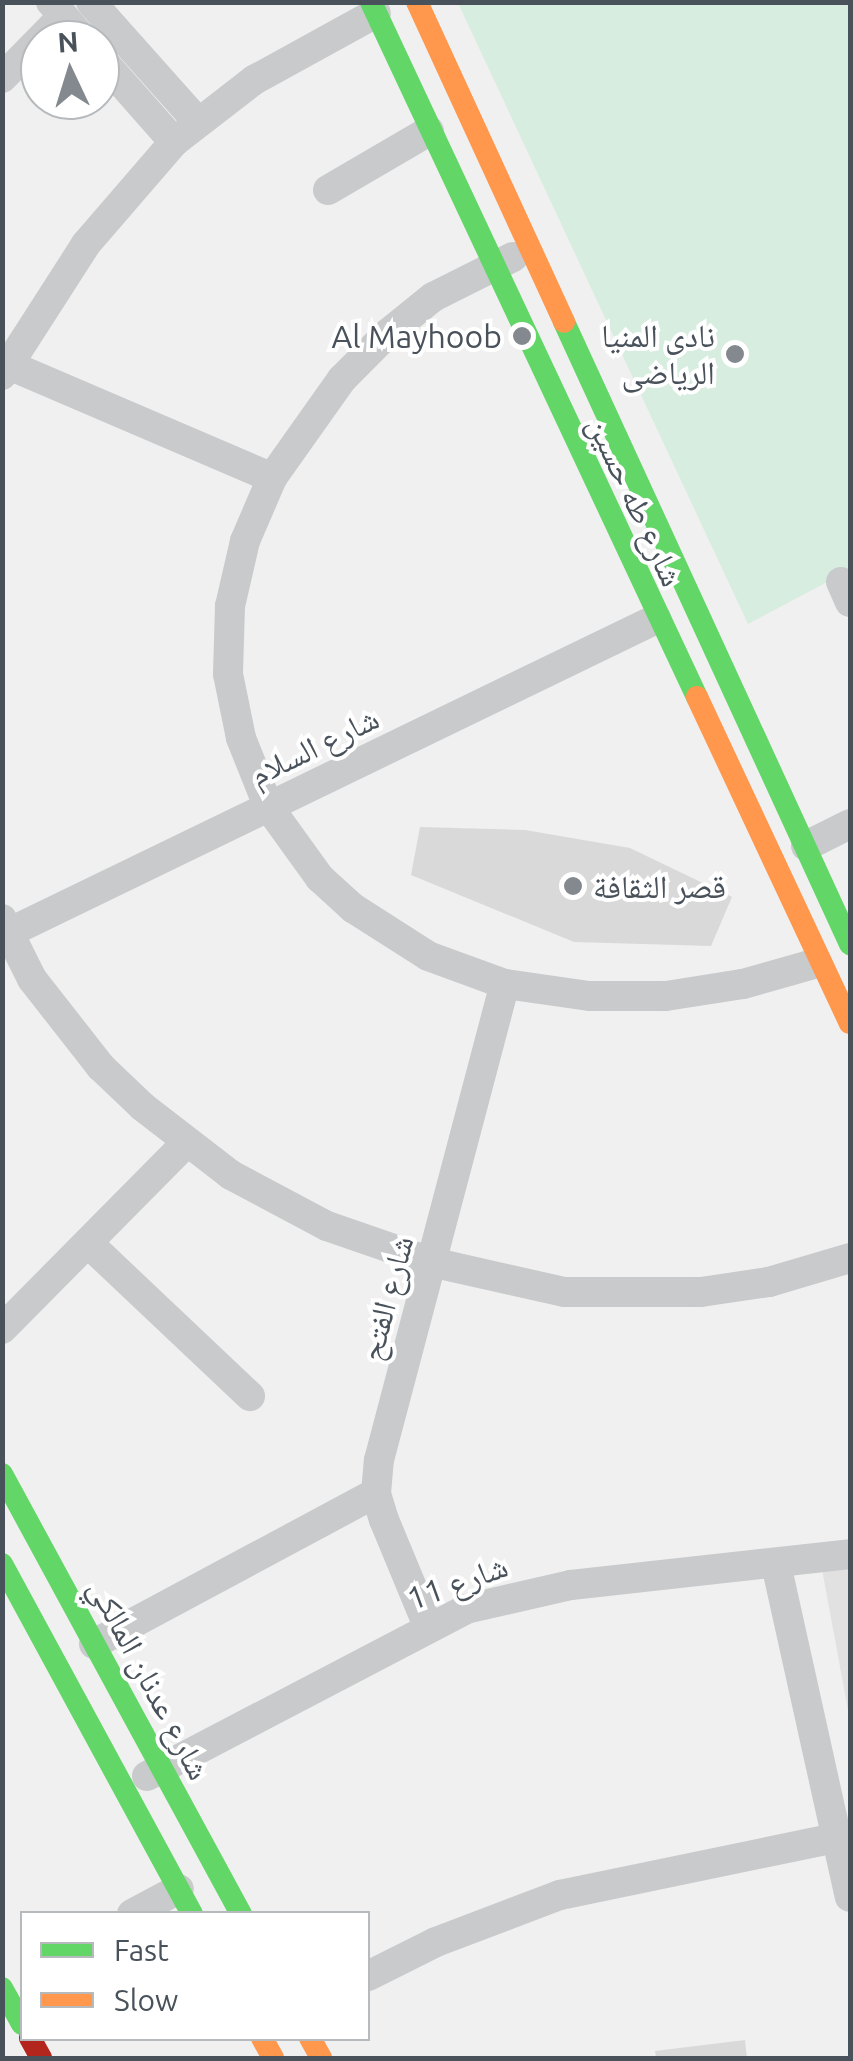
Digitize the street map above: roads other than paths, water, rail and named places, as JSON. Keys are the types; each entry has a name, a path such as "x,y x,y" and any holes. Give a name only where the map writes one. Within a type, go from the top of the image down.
{"main road":[{"name":"شارع طه حسين","path":"418,2 850,944"},
{"name":"شارع طه حسين","path":"373,8 817,963 850,1023"},
{"path":"771,861 806,846"},
{"name":"شارع عدنان المالكي","path":"2,1474 239,1911"},
{"path":"2,1564 186,1901"},
{"path":"2,1988 20,2020"}],"street":[{"path":"91,2 198,122"},
{"path":"272,478 4,367 86,244 174,142 313,43 373,8"},
{"path":"2,78 57,9"},
{"path":"120,81 174,142"},
{"path":"328,190 429,131"},
{"path":"530,248 434,297 386,336 342,379 272,478 245,541 230,606 228,674 241,738 268,806 292,844 353,908 428,956 504,984 588,996 666,996 743,984 817,963"},
{"name":"شارع السلام","path":"4,929 656,619"},
{"path":"806,846 850,824"},
{"path":"4,929 32,979 102,1067 186,1143 278,1202 432,1262 564,1292 632,1296 769,1282 850,1258"},
{"name":"شارع الفتح","path":"376,1493 504,984"},
{"path":"2,1330 186,1143"},
{"path":"88,1244 250,1396"},
{"path":"94,1644 376,1493 428,1626"},
{"name":"شارع 11","path":"122,1789 428,1626 536,1591 850,1554"},
{"path":"776,1564 844,1836 850,1897"},
{"path":"370,1975 436,1942 560,1895 844,1836"},
{"path":"144,1911 186,1901"}],"place":[{"name":"Al Mayhoob","path":"522,336"},
{"name":"نادى المنيا الرياضى","path":"735,354"},
{"name":"قصر الثقافة","path":"573,886"}]}
